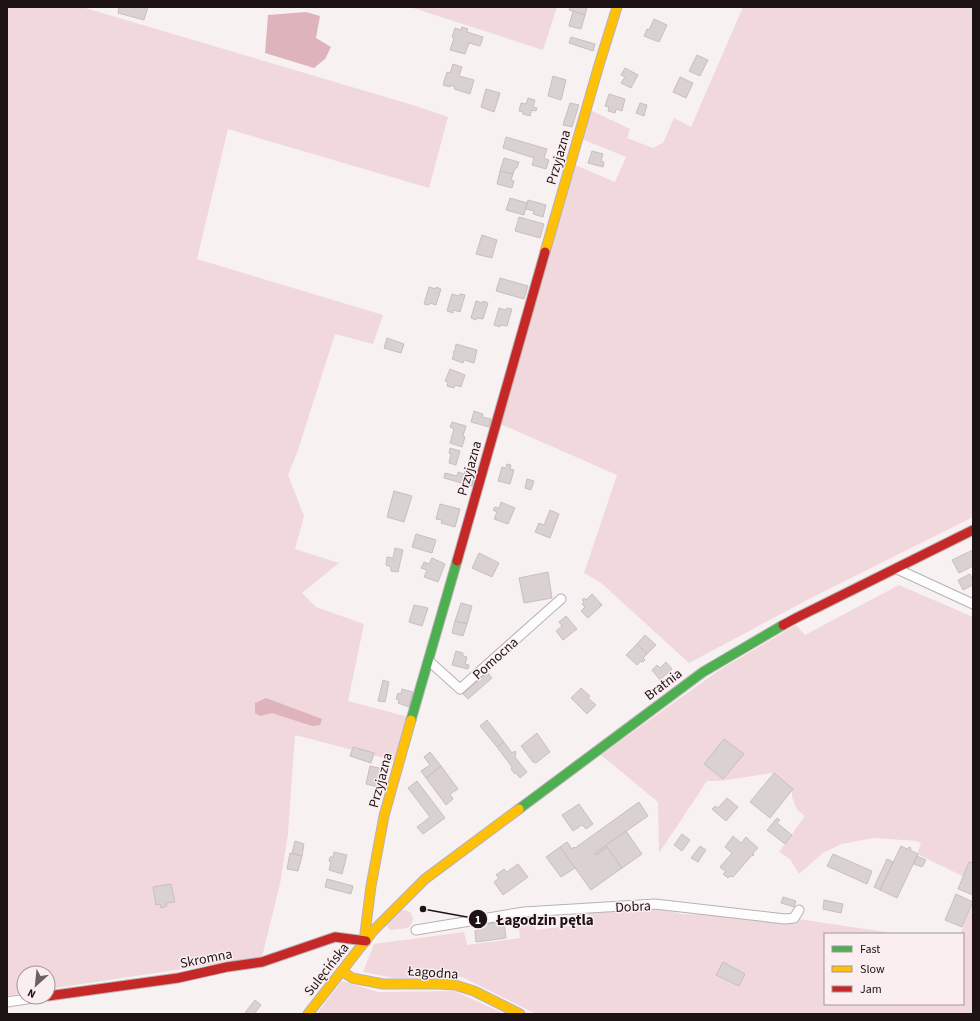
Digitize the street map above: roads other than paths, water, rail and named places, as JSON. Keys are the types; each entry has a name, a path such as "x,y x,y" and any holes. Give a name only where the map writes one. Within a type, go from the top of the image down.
{"street":[{"name":"Przyjazna","path":"366,941 365,933 371,886 384,816 599,65 617,7"},
{"name":"Bratnia","path":"366,941 373,931 426,878 703,672 796,618 973,530"},
{"path":"897,569 973,604"},
{"name":"Pomocna","path":"429,661 460,689 562,599"},
{"name":"Dobra","path":"416,930 524,912 655,904 785,919 794,918 799,910"},
{"name":"Skromna","path":"56,995 178,978 227,967 262,962 335,937 366,941"},
{"name":"Sulęcińska","path":"308,1014 366,941"},
{"name":"Łagodna","path":"342,971 352,978 379,984 455,985 474,991 520,1014"}],"place":[{"name":"Łagodzin pętla","path":"423,909"}]}
